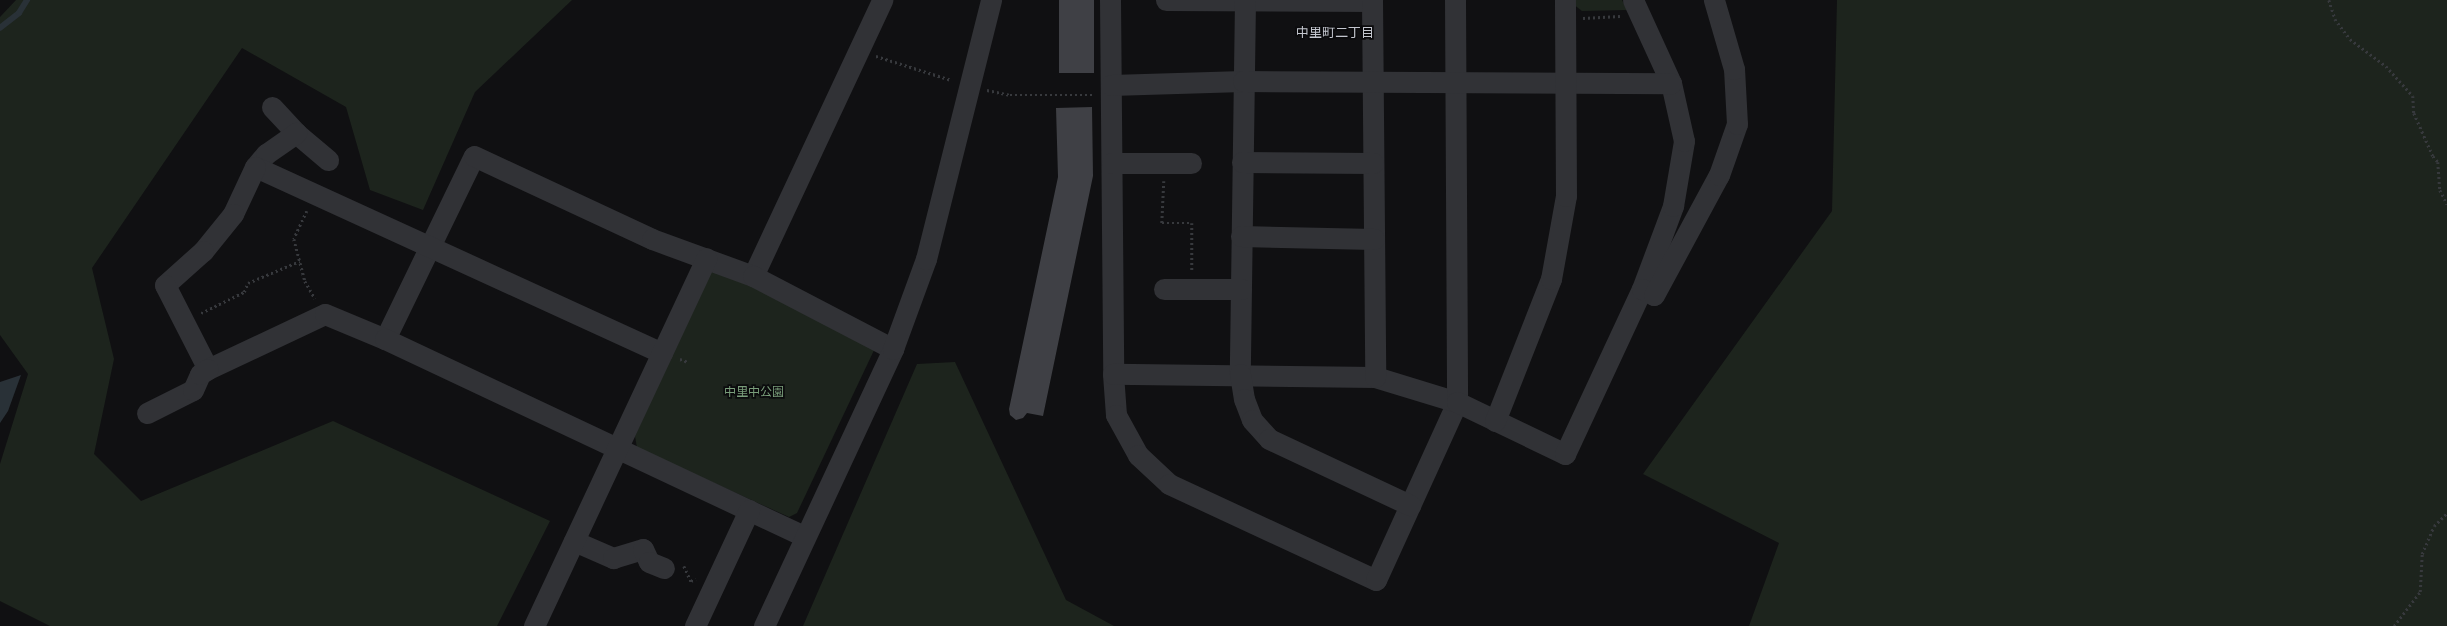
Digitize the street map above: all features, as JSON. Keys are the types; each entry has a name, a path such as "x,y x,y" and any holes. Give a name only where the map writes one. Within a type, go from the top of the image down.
{"street":[{"path":"753,276 882,0"},
{"path":"764,626 893,349 926,259 991,0"},
{"path":"1110,0 1113,374 1116,415 1138,455 1169,484 1376,580 1457,402 1455,0"},
{"path":"1166,0 1372,1 1375,377"},
{"path":"1642,289 1654,295 1719,174 1737,124 1734,69 1714,0"},
{"path":"1244,1 1240,374 1244,399 1252,420 1269,439 1410,505"},
{"path":"1113,374 1240,374 1375,377 1457,402 1565,454 1642,289 1673,206 1684,141 1671,83 1637,8"},
{"path":"1495,421 1551,279 1566,196 1566,9"},
{"path":"1111,85 1372,81 1671,83"},
{"path":"272,107 296,133 328,160"},
{"path":"208,369 165,285 203,251 233,214 255,167 266,154 296,133"},
{"path":"385,339 474,156 652,239 753,276 893,349"},
{"path":"1242,162 1373,163"},
{"path":"1112,163 1191,163"},
{"path":"255,167 662,353"},
{"path":"1241,236 1374,239"},
{"path":"534,626 706,258"},
{"path":"1164,289 1241,289"},
{"path":"147,413 194,390 200,374 208,369 325,314 385,339 805,537"},
{"path":"695,626 749,510"},
{"path":"574,541 613,558 643,549 649,562 664,568"}],"path":[{"path":"2329,0 2335,19 2350,39 2386,66 2413,96 2414,114 2433,156 2438,162 2440,190 2447,204"},
{"path":"1566,9 1637,8"},
{"path":"1164,163 1162,223 1192,223 1192,289"},
{"path":"314,194 294,239 304,281 325,314"},
{"path":"184,320 244,292 248,283 300,261"},
{"path":"2394,626 2420,592 2422,554 2434,526 2447,513"},
{"path":"664,568 682,563 691,581 710,575 717,578"}],"green space":[{"path":"16,0 572,0 475,92 423,210 370,190 346,107 242,48 92,268 114,359 94,454 141,501 333,421 550,521 497,626 50,626 0,601 0,464 28,374 0,335 0,17"},
{"path":"1573,0 1622,0 1627,10 1582,11 1573,4"},
{"path":"1837,0 2447,0 2447,626 1749,626 1779,543 1643,474 1832,211"},
{"name":"中里中公園","path":"719,269 876,346 797,513 789,517 637,448 635,436 708,274"},
{"path":"955,362 1066,600 1114,626 803,626 917,364"}],"shaded area":[{"path":"21,375 8,411 0,423 0,382"}],"building":[{"path":"1059,0 1094,0 1094,73 1059,73"},
{"path":"1092,107 1093,176 1043,416 1027,413 1023,418 1016,420 1010,415 1009,409 1058,177 1056,108"}],"waterway":[{"path":"0,28 19,13 27,0"}],"district":[{"name":"中里町二丁目","path":"1335,33"}]}
